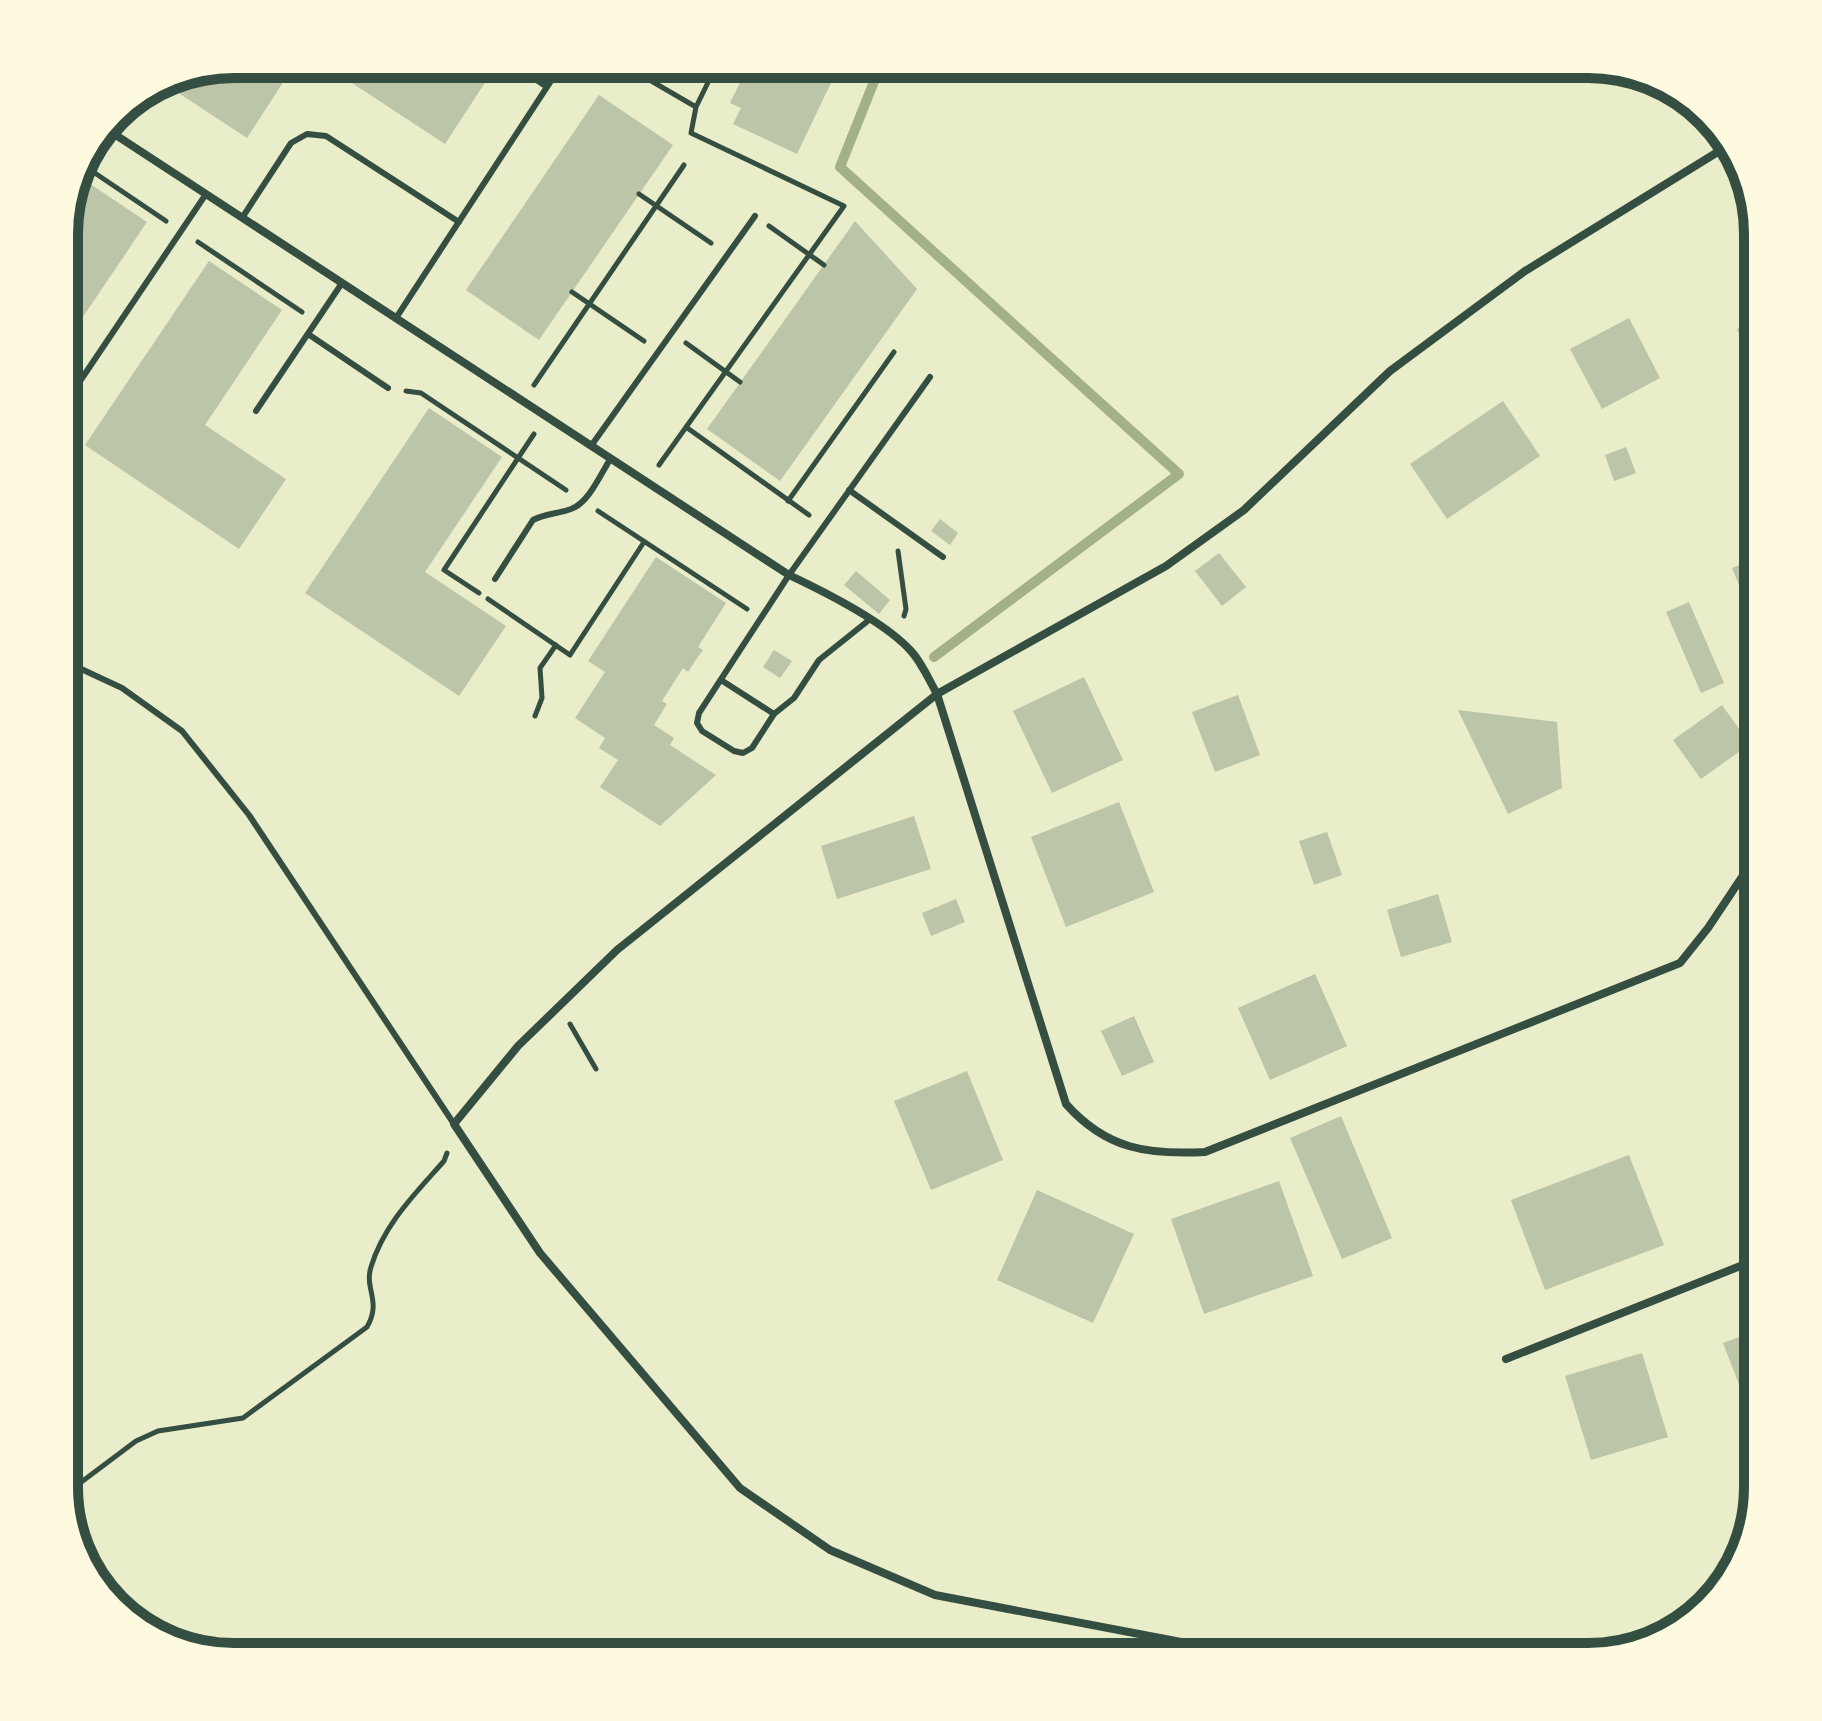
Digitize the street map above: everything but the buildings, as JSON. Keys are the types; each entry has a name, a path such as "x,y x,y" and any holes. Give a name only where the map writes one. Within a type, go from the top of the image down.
{"street":[{"path":"114,134 789,575 829,594 897,638 913,653 937,694 1066,1104 1085,1126 1142,1151 1171,1154 1205,1152 1680,963 1744,874"},
{"path":"1186,1643 935,1595 830,1550 740,1488 540,1253 454,1124 518,1046 617,950 937,694 1166,566 1244,510 1390,371 1525,271 1720,151"},
{"path":"1506,1359 1744,1265"}],"lane":[{"path":"534,78 547,87"},
{"path":"396,318 553,78"},
{"path":"242,218 291,143 307,134 326,136 459,222"},
{"path":"78,384 206,194"},
{"path":"591,446 755,216"},
{"path":"256,411 342,283"},
{"path":"308,334 388,388"},
{"path":"869,620 819,660 794,698 774,714 752,748 743,753 734,751 702,731 697,723 699,713 789,575 930,377"},
{"path":"495,579 533,520 543,514 573,509 583,501 611,458"},
{"path":"849,490 943,557"},
{"path":"78,668 122,688 182,731 249,815 454,1124"},
{"path":"721,680 774,714"}],"path":[{"path":"646,78 696,107"},
{"path":"647,482 844,206 691,133 696,107 710,78"},
{"path":"523,401 684,165"},
{"path":"639,194 727,254"},
{"path":"778,233 824,265"},
{"path":"572,292 659,351"},
{"path":"695,350 740,382"},
{"path":"788,501 894,352"},
{"path":"686,427 824,526"},
{"path":"894,523 906,609 897,638"},
{"path":"535,716 542,698 540,668 556,645"},
{"path":"560,1006 596,1069"},
{"path":"78,1484 136,1441 158,1431 243,1418 367,1327 375,1313 369,1270 393,1218 444,1161 454,1124"}],"waterway":[{"path":"875,78 840,167 1179,474 934,657"}]}
